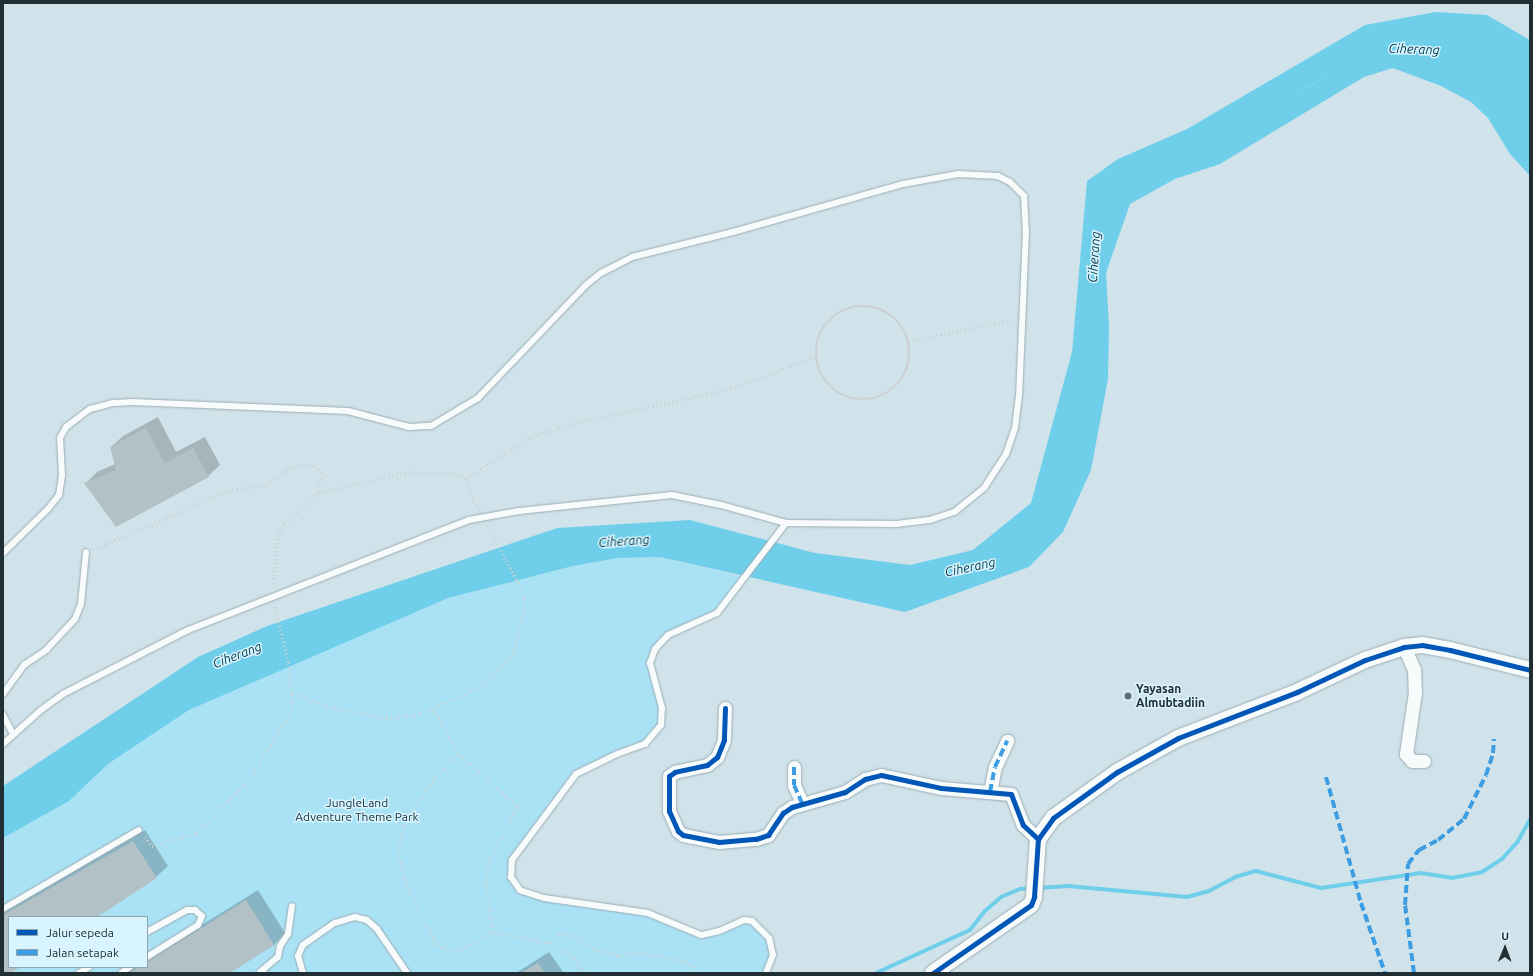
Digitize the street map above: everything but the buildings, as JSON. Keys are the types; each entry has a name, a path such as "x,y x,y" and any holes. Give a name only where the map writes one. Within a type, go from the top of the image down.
{"street":[{"path":"933,973 1022,913 1033,902 1038,839 1046,826 1066,809 1117,772 1172,741 1297,692 1365,660 1404,647 1422,645 1450,650 1530,670"},
{"path":"1404,647 1414,669 1415,692 1406,754 1412,761 1424,761"},
{"path":"725,708 724,740 717,756 707,765 675,772 669,776 669,811 678,831 704,841 741,842 756,839 768,835 783,813 802,803 845,792 865,779 881,775 941,788 1013,795 1023,825 1038,839"},
{"path":"990,792 994,766 1006,741"},
{"path":"794,767 794,785 802,803"}],"lane":[{"path":"3,553 48,509 59,495 62,475 60,438 66,427 90,409 113,403 133,402 348,411 409,427 431,426 478,398 586,285 615,265 632,257 733,232 903,184 958,174 982,173 998,176 1024,196 1026,231 1019,395 1015,428 1006,454 984,488 954,512 929,520 872,525 786,523 672,495 484,516 469,520 188,630 63,694 13,734 3,744"},
{"path":"766,973 773,955 769,938 752,921 744,920 719,931 701,935 648,913 544,898 520,890 511,876 512,860 576,774 617,754 646,744 661,725 662,708 650,663 655,649 668,635 717,613 775,540 786,523"},
{"path":"3,694 24,665 46,650 66,631 75,619 81,604 86,552"},
{"path":"3,715 13,734"},
{"path":"3,909 139,830"},
{"path":"260,973 278,957 280,946 288,934 292,906"},
{"path":"148,931 186,910 195,910 202,916 198,925 148,956"},
{"path":"303,973 298,956 303,945 335,922 355,917 367,920 377,929 406,973"}],"path":[{"path":"864,305 879,308 893,316 903,327 909,342 910,357 906,372 898,385 885,394 870,399 855,399 840,394 828,384 819,371 816,356 817,340 824,326 834,315 848,308 864,305"},
{"path":"909,342 1022,317"},
{"path":"139,830 152,846 196,833 250,779 293,708 293,693 288,662 272,596 279,535 284,524 318,493 406,472 450,473 467,478 528,438 578,422 731,389 816,356"},
{"path":"86,552 232,490 264,486 290,468 305,464 316,466 323,475 318,493"},
{"path":"293,693 327,706 387,718 420,714 482,686 513,653 525,603 518,583 488,528 484,516 474,502 467,478"},
{"path":"433,708 458,753 518,807 489,860 486,882 493,932"},
{"path":"458,753 434,778 405,822 398,852 408,891 437,945 448,952 465,948 493,932 550,943 575,958 585,973"},
{"path":"550,943 561,933 567,934 597,950 617,956 645,953 686,962 694,967 696,973"}],"green space":[{"name":"JungleLand Adventure Theme Park","path":"660,557 745,577 717,613 668,635 655,649 650,663 662,708 661,725 645,744 576,774 512,860 511,876 520,890 544,898 648,913 701,935 744,920 752,921 769,938 773,955 766,973 3,973 3,838 69,801 108,764 189,710 314,651 448,598 573,566 618,558"}],"water":[{"path":"1436,12 1487,15 1530,40 1530,176 1510,154 1488,118 1471,102 1441,86 1393,68 1364,77 1220,164 1175,179 1130,204 1106,273 1109,327 1108,379 1091,470 1063,532 1029,567 905,612 660,557 618,558 573,566 448,598 189,710 108,764 69,801 3,838 3,786 198,657 267,626 557,528 690,520 815,553 910,565 973,550 1031,503 1072,352 1087,181 1118,159 1187,129 1365,25","holes":["1359,59 1265,110 1312,82"]}],"waterway":[{"name":"Ciherang","path":"1243,122 1312,82 1380,48"},
{"path":"1038,888 1068,886 1187,897 1209,891 1235,877 1256,871 1321,888 1421,873 1452,878 1482,872 1502,859 1518,841 1530,819"},
{"path":"876,973 970,930 985,911 1001,897 1020,889 1031,888"}],"marked path":[{"path":"1414,973 1405,905 1408,864 1419,850 1438,840 1464,819 1486,775 1493,753 1494,739"},
{"path":"990,792 995,767 1007,741"},
{"path":"794,767 794,785 802,803"},
{"path":"1326,777 1361,903 1385,973"}],"cycle path":[{"path":"933,973 1031,905 1034,897 1038,839 1053,818 1117,772 1178,738 1297,692 1365,660 1404,647 1422,645 1450,650 1530,670"},
{"path":"725,708 724,740 717,757 707,765 675,772 669,776 669,811 678,831 683,835 719,842 756,839 768,835 783,813 792,807 845,792 865,779 881,775 941,788 1011,794 1023,825 1038,839"}],"place":[{"name":"Yayasan Almubtadiin","path":"1128,696"}]}
